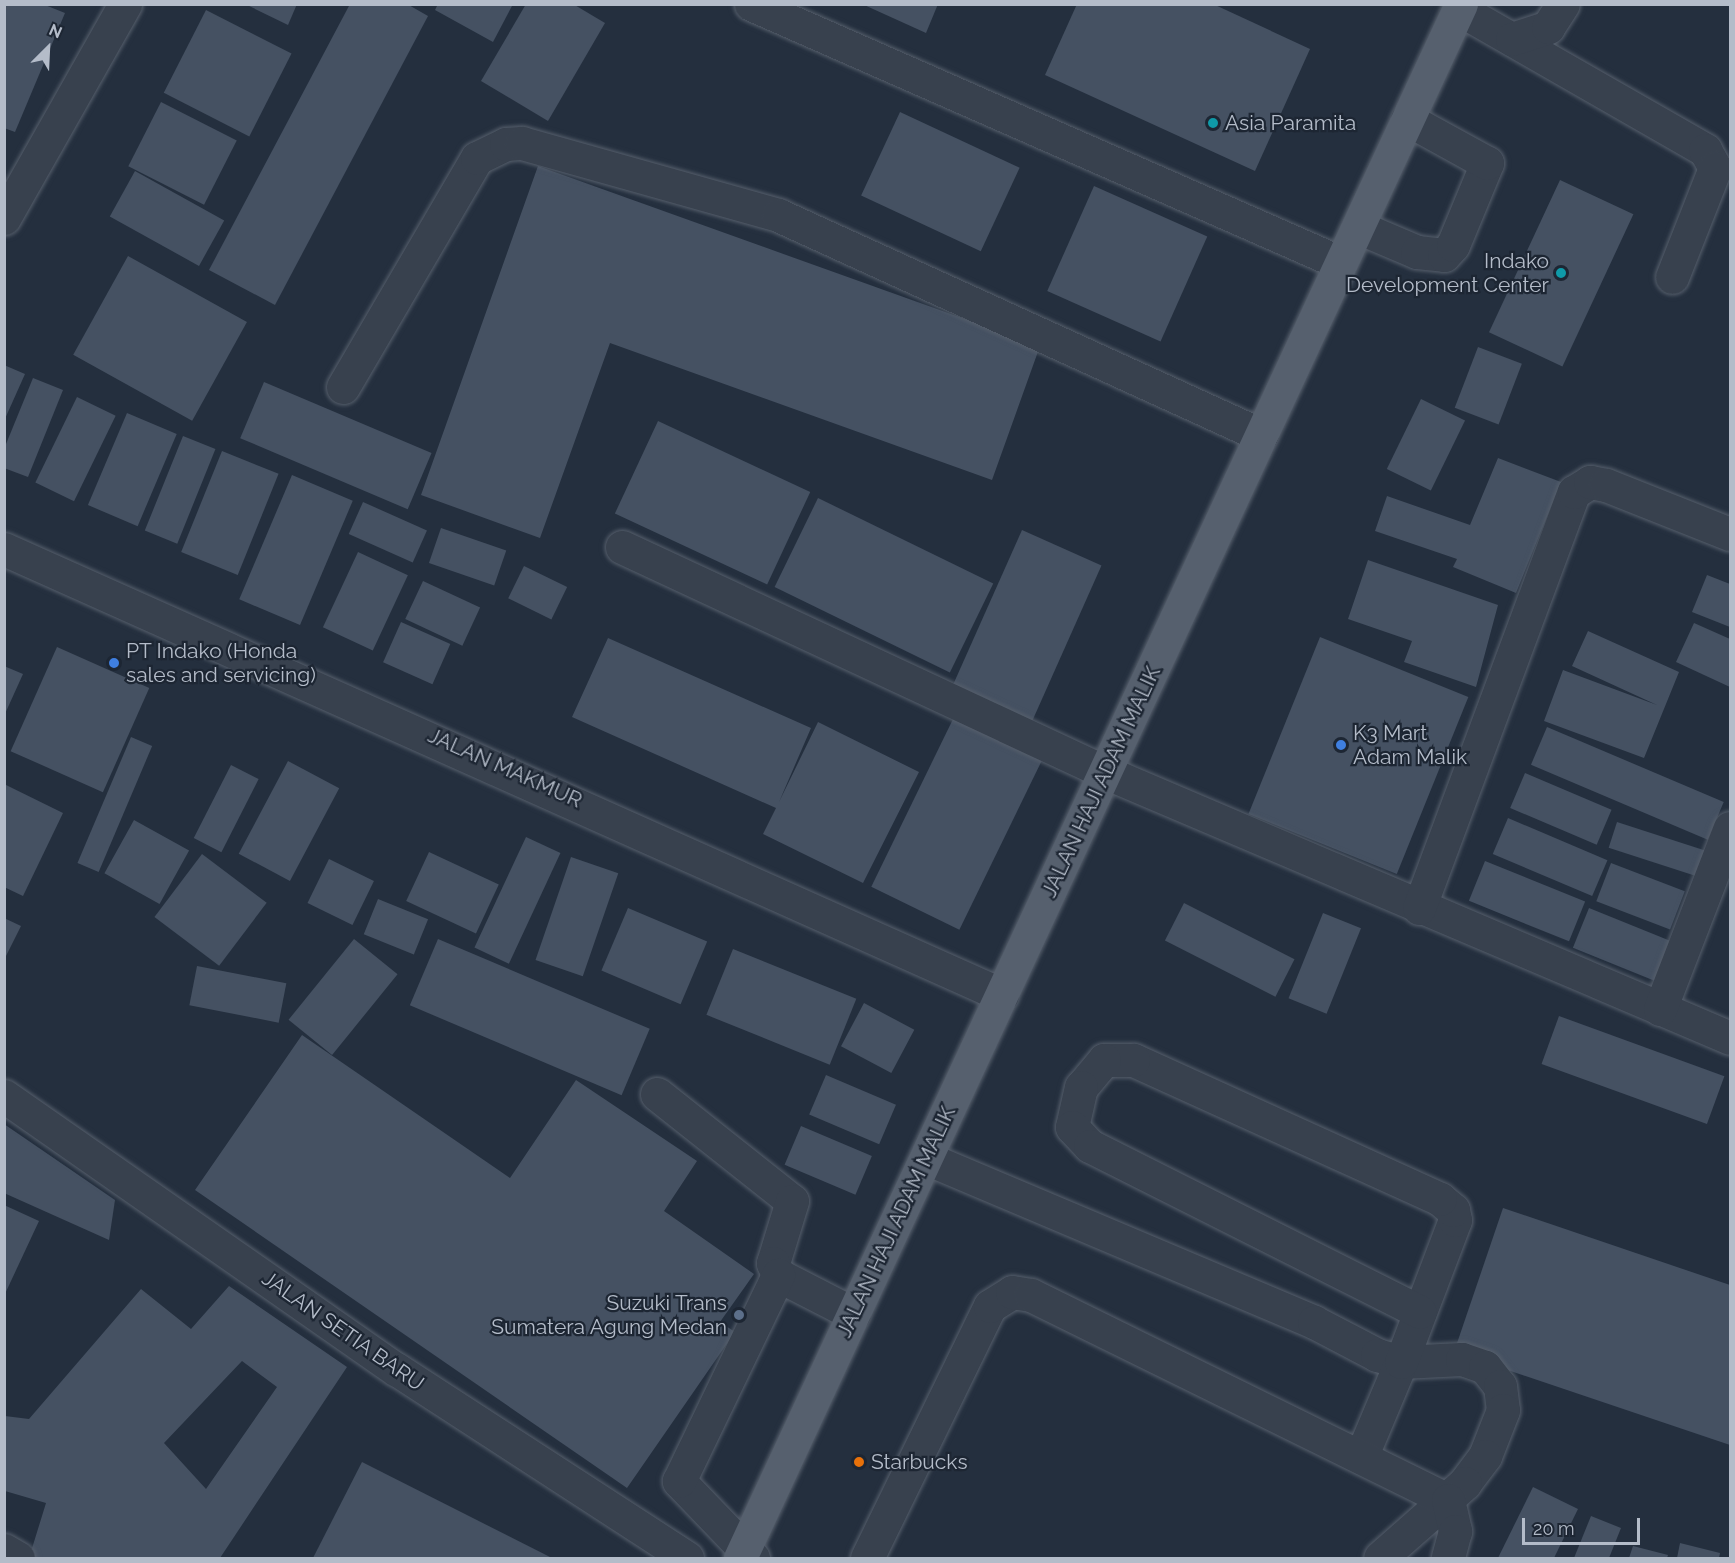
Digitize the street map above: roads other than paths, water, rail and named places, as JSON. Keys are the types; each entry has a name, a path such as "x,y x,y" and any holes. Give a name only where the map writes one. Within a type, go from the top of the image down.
{"main road":[{"name":"JALAN HAJI ADAM MALIK","path":"746,1557 854,1314 1460,7"}],"street":[{"path":"751,4 1341,263"},
{"path":"1512,39 1548,27 1563,4"},
{"path":"1460,7 1705,150 1715,168 1672,277"},
{"path":"4,218 114,8"},
{"path":"1358,227 1417,252 1444,255 1454,245 1487,163 1407,119"},
{"path":"343,387 477,158 506,144 522,143 778,215 1261,435"},
{"path":"1419,908 1574,492 1590,482 1606,485 1731,534"},
{"path":"622,547 1105,772 1419,908 1731,1038"},
{"name":"JALAN MAKMUR","path":"4,549 1002,995"},
{"path":"1660,1009 1731,828"},
{"path":"1361,1457 1401,1362 1455,1220 1448,1203 1133,1060 1104,1060 1082,1088 1072,1127 1090,1146 1420,1312"},
{"path":"657,1094 792,1201 773,1263 777,1275 679,1481 746,1557"},
{"name":"JALAN SETIA BARU","path":"4,1096 396,1369 687,1558"},
{"path":"926,1158 1401,1362 1462,1359 1485,1367 1500,1386 1503,1410 1485,1456 1448,1500 1380,1558"},
{"path":"777,1275 854,1314"},
{"path":"867,1558 990,1306 1012,1292 1031,1295 1448,1500"},
{"path":"1448,1500 1455,1532 1448,1558"},
{"path":"4,1550 18,1558"}],"place":[{"name":"Asia Paramita","path":"1213,123"},
{"name":"Indako Development Center","path":"1561,273"},
{"name":"PT Indako (Honda sales and servicing)","path":"114,663"},
{"name":"K3 Mart Adam Malik","path":"1341,745"},
{"name":"Suzuki Trans Sumatera Agung Medan","path":"739,1315"},
{"name":"Starbucks","path":"859,1462"}]}
